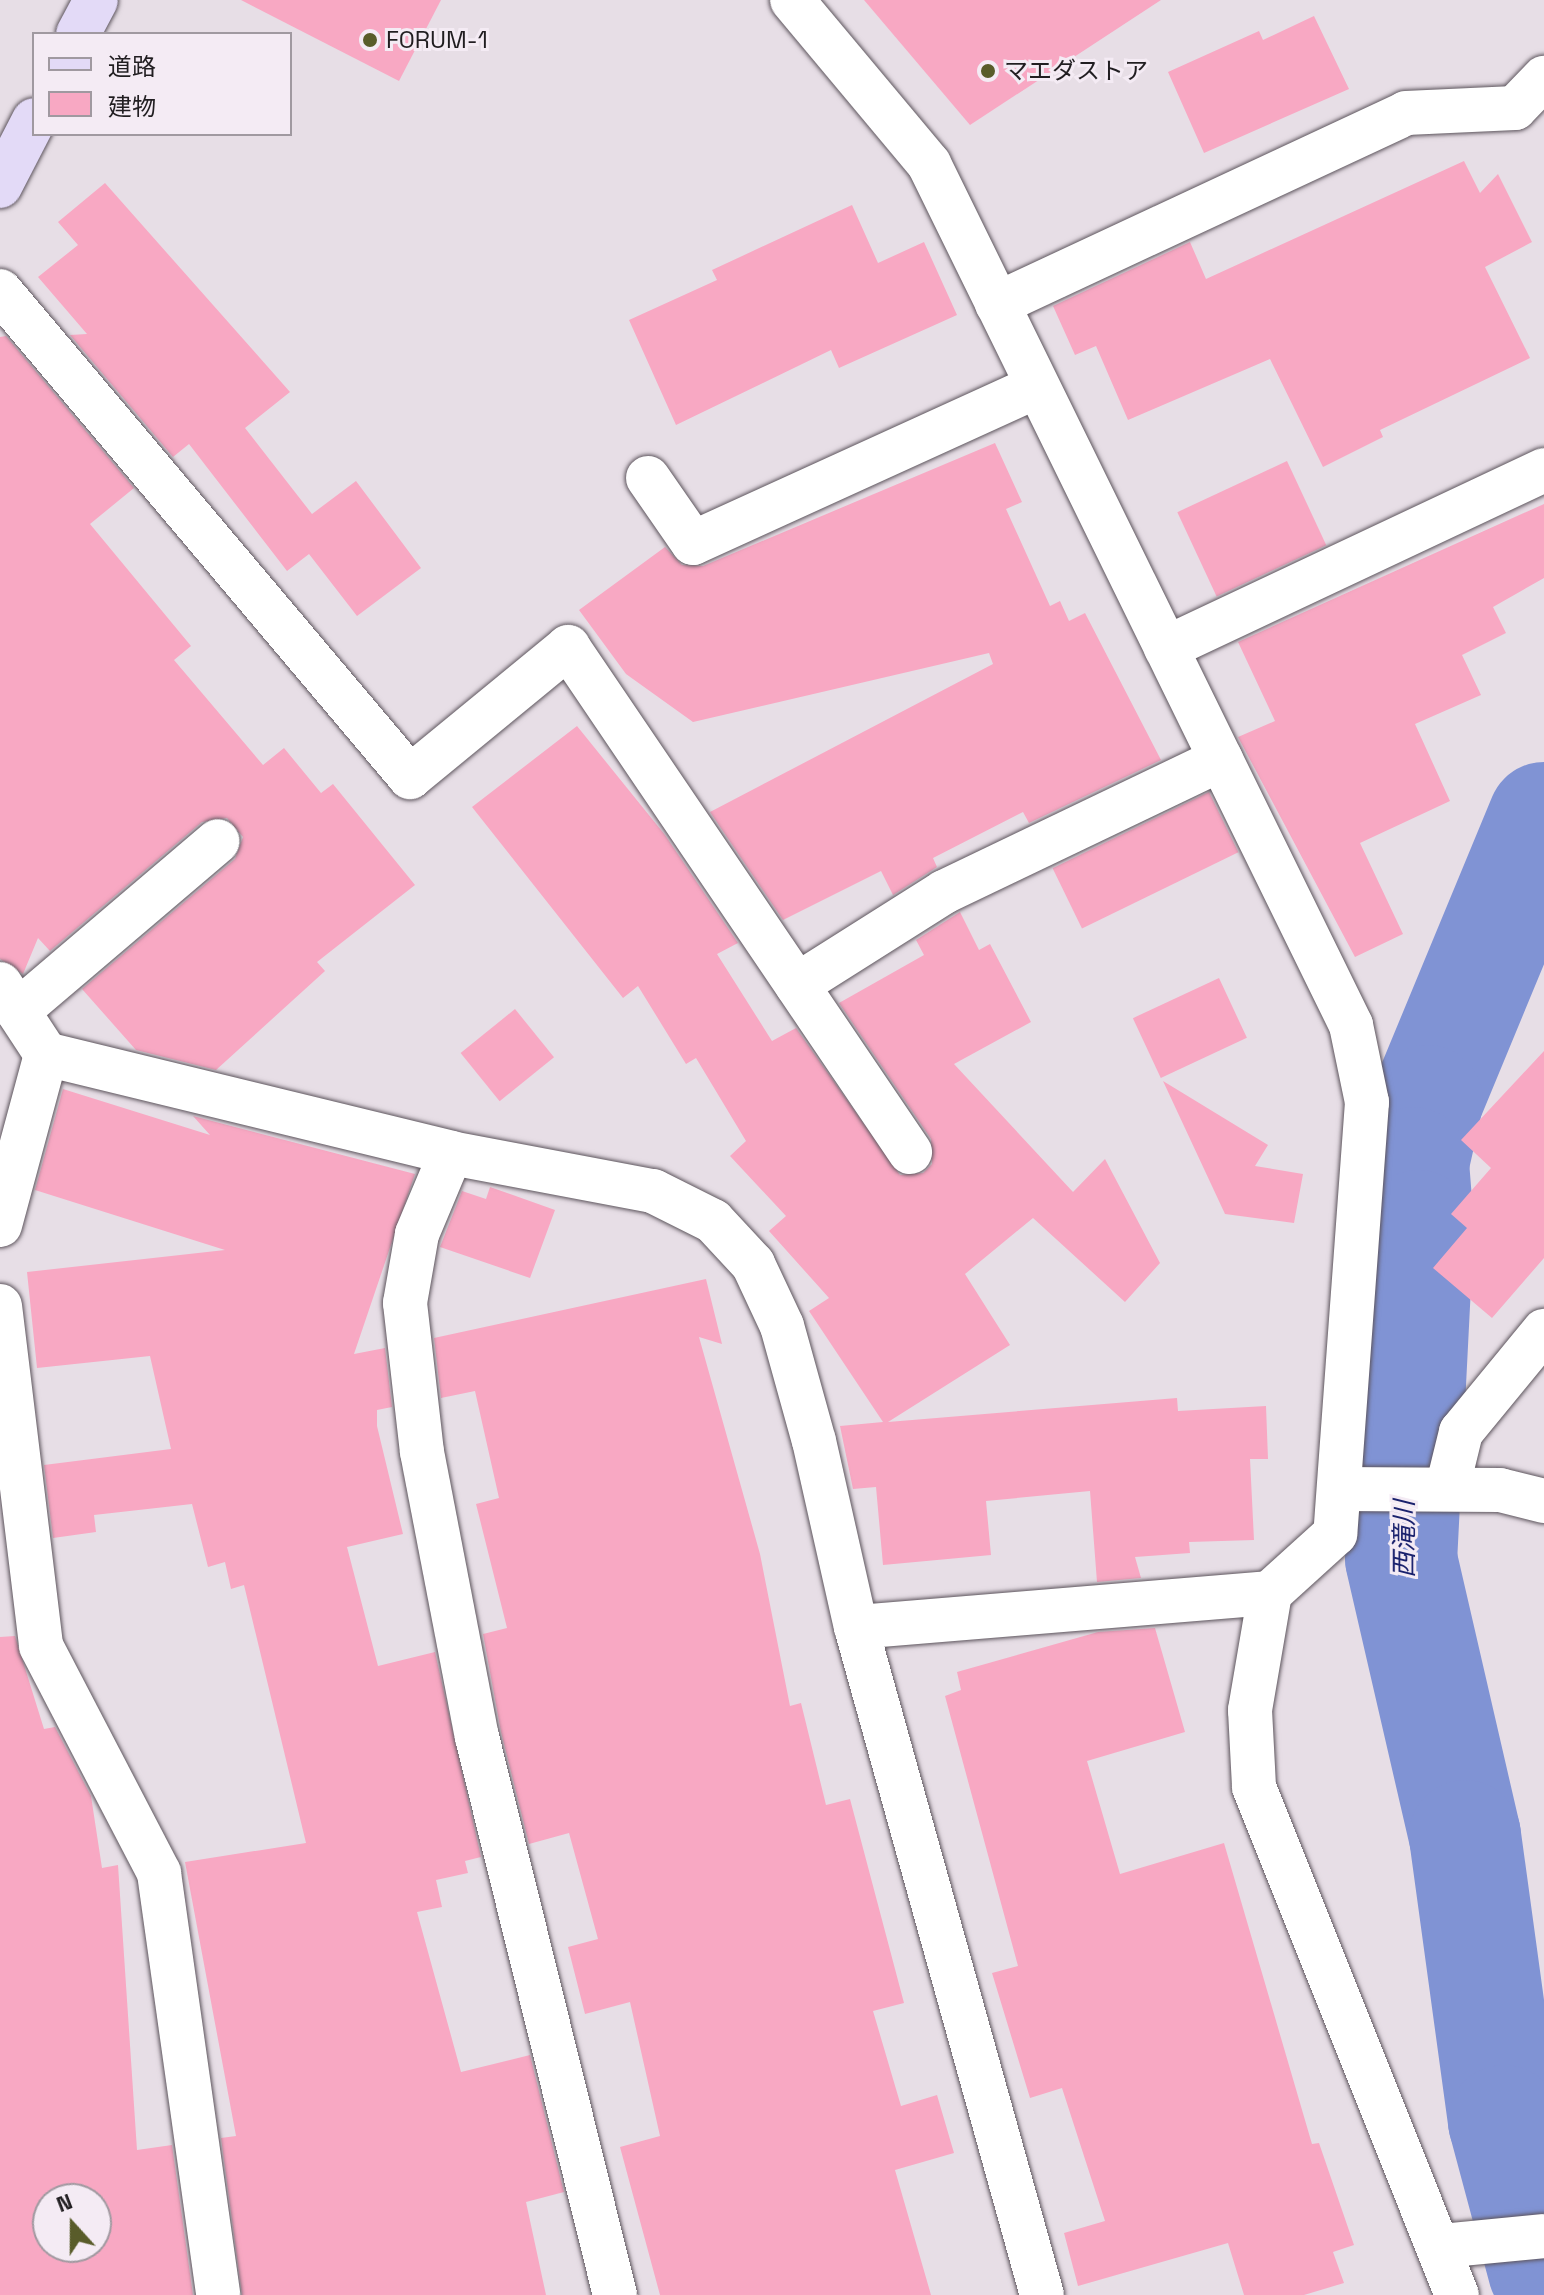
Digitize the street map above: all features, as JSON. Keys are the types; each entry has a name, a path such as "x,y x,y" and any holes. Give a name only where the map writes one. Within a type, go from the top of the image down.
{"main road":[{"path":"79,32 96,0"},
{"path":"0,186 32,124"}],"street":[{"path":"792,0 909,134 997,304 1351,1025 1367,1102 1335,1534 1270,1593 856,1627"},
{"path":"997,304 1406,113 1515,108 1544,78"},
{"path":"0,291 410,777 568,647 910,1152"},
{"path":"648,478 693,543 1036,387"},
{"path":"1166,648 1544,470"},
{"path":"797,985 944,892 1221,759"},
{"path":"218,841 9,998 46,1054 451,1153 653,1191 713,1221 753,1264 782,1326 856,1627 1042,2295"},
{"path":"0,1225 46,1054"},
{"path":"451,1153 417,1234 405,1303 422,1452 477,1737 615,2295"},
{"path":"0,1306 41,1646 159,1873 218,2295"},
{"path":"1419,1488 1544,1331"},
{"path":"1339,1489 1419,1488 1544,1501"},
{"path":"1270,1593 1250,1710 1254,1787 1441,2246 1457,2295"},
{"path":"1441,2246 1534,2237"}],"building":[{"name":"FORUM-1","path":"241,0 441,0 399,81"},
{"name":"マエダストア","path":"864,0 1161,0 970,125"},
{"path":"1314,16 1349,89 1204,153 1168,72 1259,31 1263,40"},
{"path":"1464,161 1480,193 1498,174 1532,242 1485,267 1530,358 1380,430 1383,437 1323,467 1270,359 1128,420 1096,346 1075,355 1053,306 1190,242 1206,279"},
{"path":"105,183 290,392 245,428 312,514 356,481 421,568 357,616 309,554 287,571 189,444 173,457 70,335 87,334 38,277 78,245 58,222"},
{"path":"852,205 878,263 924,242 957,315 839,368 831,350 676,425 629,320 717,280 712,270"},
{"path":"6,336 134,488 90,524 191,646 174,660 263,765 284,748 321,793 333,784 415,885 317,962 325,971 216,1070 136,1050 82,989 235,859 243,837 227,818 202,822 50,951 38,938 23,974 0,959 0,337"},
{"path":"995,443 1022,502 1006,509 1050,606 1060,601 1069,621 1085,613 1161,760 1029,823 1023,812 933,858 937,867 893,895 881,871 783,920 710,812 993,664 989,653 693,722 626,674 579,610 665,547 682,565 703,566"},
{"path":"1287,461 1326,545 1217,596 1177,512"},
{"path":"1544,504 1544,578 1493,607 1506,633 1462,655 1481,695 1415,724 1450,801 1360,843 1403,934 1355,957 1238,737 1275,721 1238,642"},
{"path":"577,726 665,835 738,943 717,954 772,1041 796,1028 900,1175 923,1173 932,1164 931,1139 839,1003 924,955 916,940 960,912 979,950 990,944 1031,1022 954,1064 1073,1192 1105,1159 1160,1263 1125,1302 1033,1218 965,1274 1010,1345 888,1422 1177,1398 1178,1411 1266,1406 1268,1459 1250,1459 1254,1540 1189,1542 1190,1553 1135,1557 1141,1578 1097,1582 1090,1491 986,1501 991,1555 883,1565 876,1487 853,1489 840,1426 883,1422 809,1311 829,1298 769,1231 786,1216 730,1156 746,1141 696,1058 686,1064 638,986 623,998 472,807"},
{"path":"1209,792 1238,852 1082,928 1053,868"},
{"path":"1219,978 1247,1038 1161,1078 1133,1018"},
{"path":"515,1009 554,1057 500,1101 461,1053"},
{"path":"1544,1051 1544,1258 1492,1318 1433,1268 1467,1228 1451,1214 1491,1168 1461,1140"},
{"path":"1163,1081 1268,1145 1255,1166 1303,1174 1294,1223 1225,1214"},
{"path":"63,1089 210,1135 193,1116 415,1174 354,1354 385,1348 392,1407 377,1410 377,1426 403,1534 347,1547 378,1666 435,1652 481,1857 465,1861 468,1873 436,1880 442,1907 417,1912 461,2072 530,2055 564,2192 526,2202 546,2295 242,2295 221,2138 236,2136 185,1862 306,1843 244,1585 231,1589 225,1562 208,1567 192,1504 94,1515 96,1532 53,1538 44,1465 171,1449 150,1356 37,1368 27,1272 225,1250 35,1190"},
{"path":"490,1187 555,1210 530,1278 440,1247 462,1191 486,1199"},
{"path":"706,1279 722,1344 699,1337 760,1554 790,1706 801,1703 826,1805 850,1799 904,2003 873,2011 901,2106 937,2095 954,2153 895,2170 931,2295 660,2295 620,2147 660,2136 630,2002 585,2014 568,1947 598,1939 569,1833 529,1844 501,1732 483,1634 507,1628 476,1504 499,1498 475,1391 441,1398 434,1338"},
{"path":"1155,1628 1185,1732 1087,1761 1120,1874 1224,1843 1312,2144 1319,2143 1354,2245 1333,2252 1344,2283 1304,2295 1244,2295 1228,2243 1078,2286 1064,2233 1105,2221 1062,2088 1030,2098 992,1973 1018,1966 945,1696 961,1690 957,1672 1098,1632"},
{"path":"15,1636 44,1729 55,1727 91,1796 102,1868 118,1865 137,2150 172,2145 193,2295 0,2295 0,1637"}],"waterway":[{"name":"西滝川","path":"1544,818 1427,1101 1413,1163 1418,1226 1401,1559 1465,1836 1504,2121 1544,2270"}],"place":[{"name":"FORUM-1","path":"370,40"},
{"name":"マエダストア","path":"988,71"}]}
